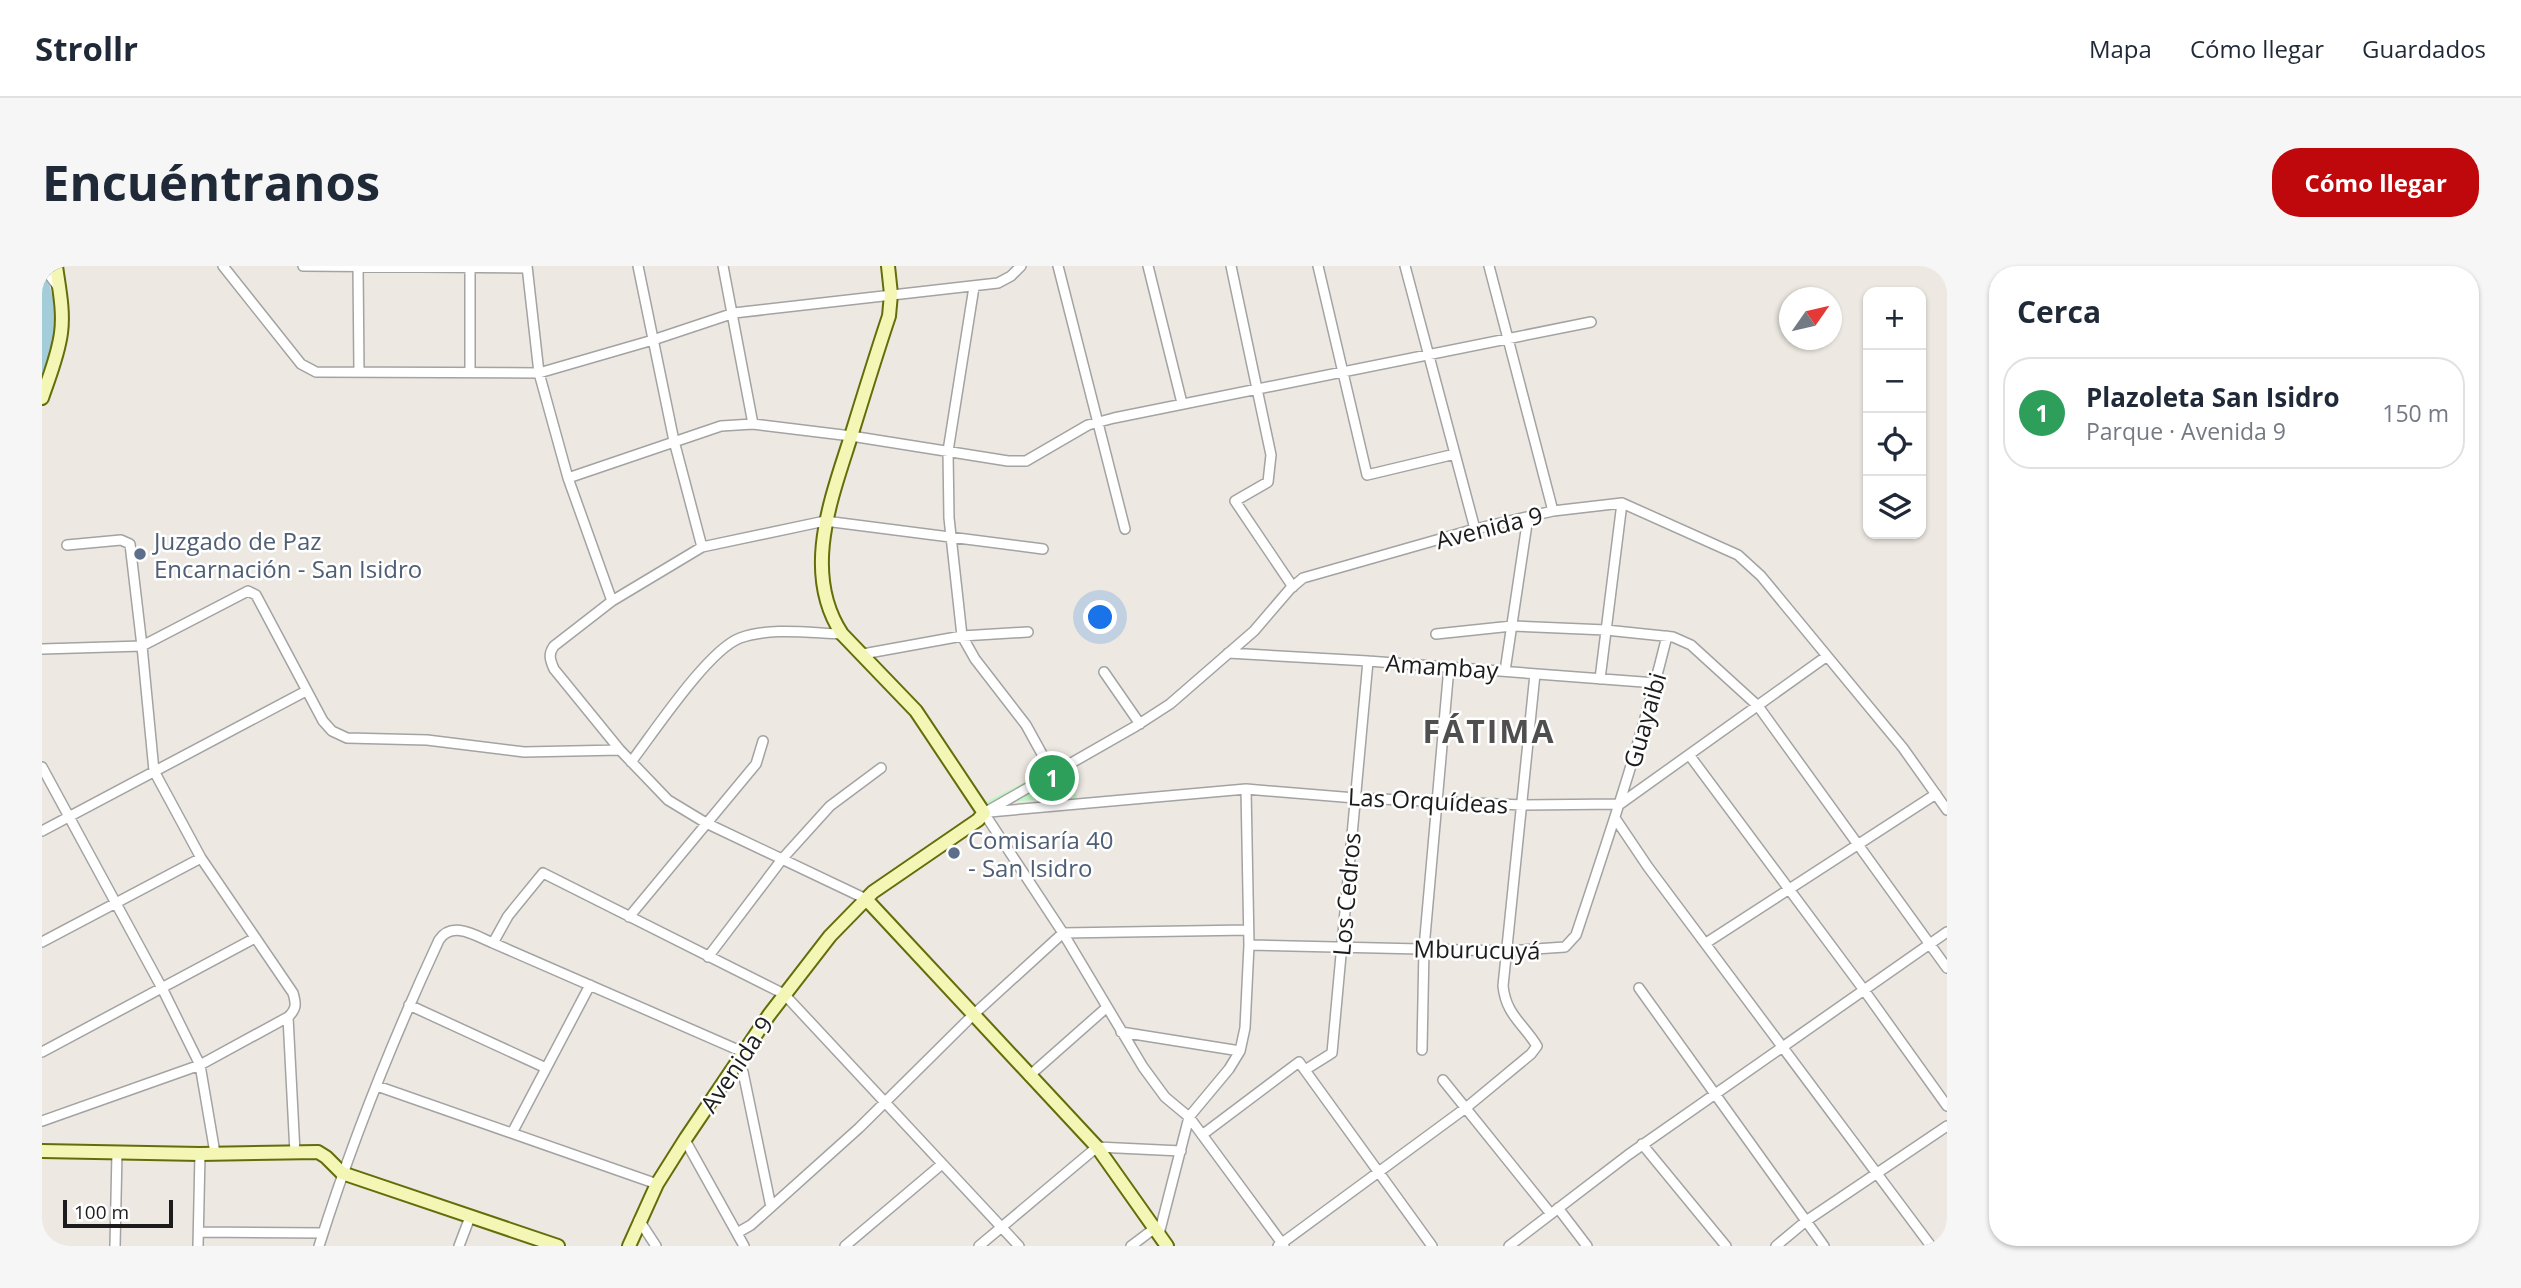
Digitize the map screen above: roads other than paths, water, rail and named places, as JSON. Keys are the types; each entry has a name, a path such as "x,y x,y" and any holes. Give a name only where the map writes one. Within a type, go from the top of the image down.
{"main road":[{"path":"42,398 56,357 61,332 62,308 56,266"},
{"path":"888,266 891,294 889,316 825,521 822,580 829,610 842,634 929,727 984,813"},
{"name":"Avenida 9","path":"629,1246 657,1184 685,1140 784,994 831,936 866,899 978,820 984,813"},
{"path":"866,899 1097,1147 1160,1236"},
{"path":"42,1151 200,1154 318,1152 341,1174 558,1246"}],"street":[{"path":"43,266 59,289"},
{"path":"223,266 301,364 316,372 539,373 734,313 998,284 1021,266"},
{"path":"303,266 527,267 539,373 568,478 612,601"},
{"path":"638,266 674,441 702,547"},
{"path":"723,266 753,424"},
{"path":"1058,266 1125,529"},
{"path":"1148,266 1182,403"},
{"path":"1231,266 1271,455 1268,482 1235,501 1293,587"},
{"path":"1318,266 1367,475 1455,454"},
{"path":"1405,266 1475,529"},
{"path":"1489,266 1553,511"},
{"path":"358,267 359,372"},
{"path":"470,268 470,372"},
{"path":"974,287 948,451 951,537 962,636 975,659 1026,725 1053,774"},
{"path":"568,478 721,426 753,424 851,436 1008,461 1026,461 1088,425 1098,422 1591,322"},
{"path":"1600,679 1622,503 1738,555 1761,576 1903,748 1947,810"},
{"name":"Avenida 9","path":"984,813 1170,704 1254,631 1303,578 1326,569 1475,529 1553,511 1622,503"},
{"path":"1505,671 1528,517"},
{"path":"866,899 706,823 668,800 620,750 554,669 550,652 612,601 702,547 825,521 1043,549"},
{"path":"42,1121 200,1065 288,1017 296,1008 293,993 201,858 154,771 130,544 121,540 67,545"},
{"path":"42,649 142,646 243,592 252,592 323,721 332,731 346,738 427,740 524,752 620,750"},
{"path":"1436,634 1511,626 1606,630 1667,636 1690,645 1758,706 1947,968"},
{"path":"863,654 962,636 1028,632"},
{"path":"631,762 712,656 739,638 769,633 842,634"},
{"name":"Guayaibi","path":"1615,818 1656,683 1667,636"},
{"name":"Amambay","path":"1228,653 1656,683"},
{"path":"1620,804 1827,656"},
{"name":"Los Cedros","path":"1305,1070 1332,1053 1368,661"},
{"path":"1422,1051 1424,948 1449,667"},
{"path":"1104,672 1140,724"},
{"path":"984,813 1063,933 1121,1032 1165,1097 1189,1117 1281,1245 1467,1107 1537,1046 1510,1013 1503,986 1535,674"},
{"path":"42,831 306,691"},
{"path":"629,917 756,764 763,741"},
{"path":"1690,756 1947,1106"},
{"path":"42,767 163,990 200,1065 215,1153"},
{"path":"708,957 783,858 830,806 881,768"},
{"path":"1130,1246 1160,1236 1189,1117 1229,1069 1240,1051 1245,1028 1249,945 1246,789"},
{"name":"Las Orquídeas","path":"984,813 1246,789 1355,798 1522,805 1620,804"},
{"path":"1706,943 1936,794"},
{"path":"1615,818 1648,867 1931,1246"},
{"name":"Mburucuyá","path":"1249,945 1506,951 1558,949 1572,942 1615,818"},
{"path":"42,942 201,858"},
{"path":"493,943 508,916 543,873 784,994 1019,1246"},
{"path":"319,1246 341,1174 409,1005 442,935 452,930 460,930 493,943 590,985 740,1057 771,1207"},
{"path":"737,1233 751,1225 859,1128 884,1101 1063,933 1248,930"},
{"path":"1509,1246 1642,1144 1947,932"},
{"path":"42,1052 163,990 255,938"},
{"path":"512,1133 590,985"},
{"path":"1639,988 1824,1246"},
{"path":"409,1005 546,1068"},
{"path":"1029,1076 1106,1008"},
{"path":"288,1017 295,1153"},
{"path":"1121,1032 1240,1051"},
{"path":"1202,1135 1299,1062 1432,1246"},
{"path":"1443,1080 1587,1246"},
{"path":"377,1086 657,1184"},
{"path":"1776,1246 1806,1221 1947,1126"},
{"path":"685,1140 744,1246"},
{"path":"1642,1144 1726,1246"},
{"path":"979,1246 1097,1147 1181,1151"},
{"path":"115,1246 117,1152"},
{"path":"198,1246 200,1154"},
{"path":"845,1246 942,1164"},
{"path":"459,1246 470,1217"},
{"path":"639,1220 656,1246"},
{"path":"199,1232 323,1233"}],"water":[{"path":"42,268 52,296 55,323 51,351 42,379"}],"place":[{"name":"Juzgado de Paz Encarnación - San Isidro","path":"140,554"},
{"name":"Plazoleta San Isidro","path":"1052,778"},
{"name":"Comisaría 40 - San Isidro","path":"954,853"}],"district":[{"name":"FÁTIMA","path":"1489,730"}]}
